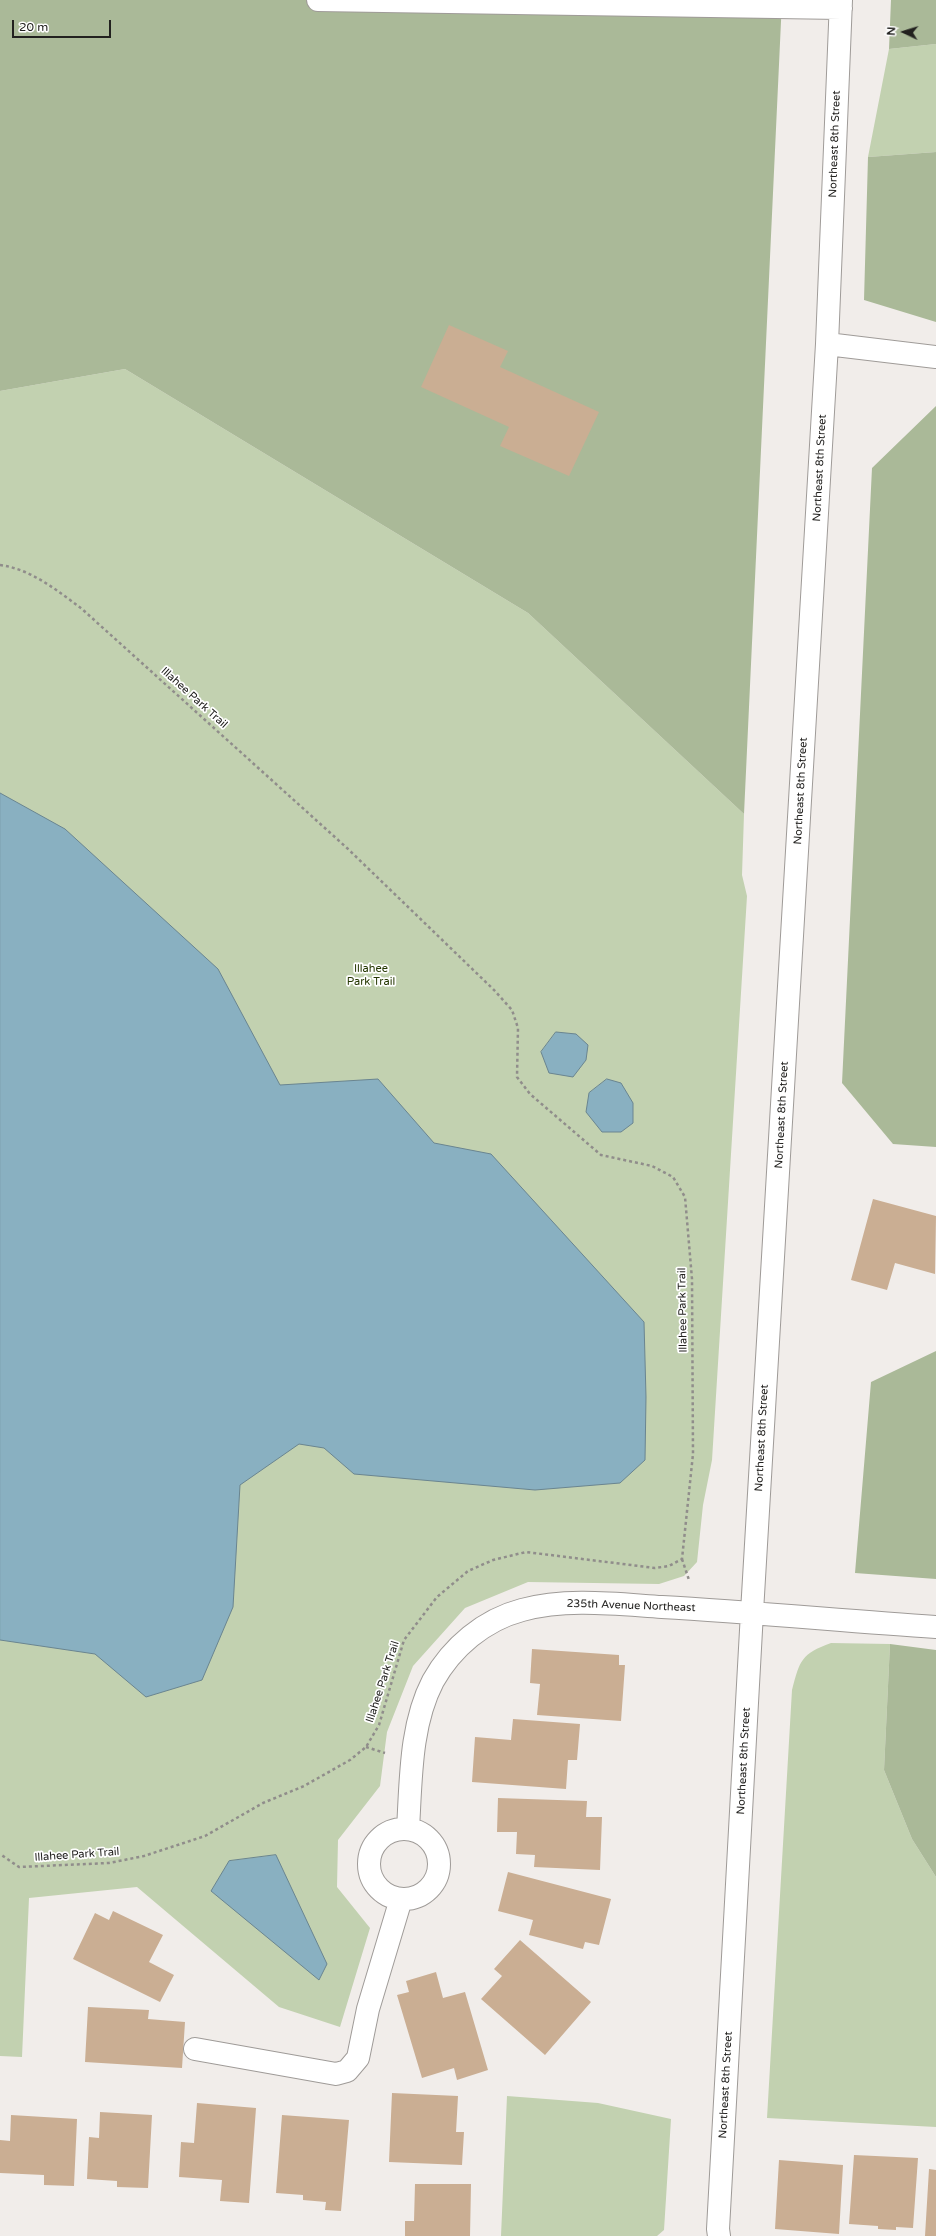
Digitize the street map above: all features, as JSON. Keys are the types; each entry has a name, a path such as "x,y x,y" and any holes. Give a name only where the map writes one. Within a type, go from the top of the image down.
{"street":[{"path":"318,0 841,4"},
{"name":"Northeast 8th Street","path":"717,2234 827,344 841,4"},
{"path":"827,344 936,357"},
{"name":"235th Avenue Northeast","path":"408,1829 413,1763 419,1717 433,1681 456,1649 479,1628 520,1610 555,1604 585,1603 752,1612 825,1620 936,1627"},
{"path":"408,1829 421,1832 431,1841 438,1853 439,1867 436,1880 427,1891 415,1897 401,1899 388,1895 378,1886 371,1874 370,1861 373,1848 382,1837 394,1830 408,1829"},
{"path":"195,2049 336,2074 347,2071 358,2058 368,2009 401,1899"}],"path":[{"name":"Illahee Park Trail","path":"0,565 12,566 53,587 82,609 347,848 494,990 512,1010 518,1028 517,1077 530,1094 601,1154 652,1166 673,1177 685,1197 689,1230 692,1279 694,1454 682,1559 669,1566 655,1568 526,1552 493,1560 468,1571 436,1597 404,1640 379,1725 366,1747 350,1760 304,1786 263,1803 205,1836 144,1856 109,1863 19,1867 0,1854"}],"green space":[{"path":"0,0 782,0 744,814 528,613 125,369 0,391"},
{"path":"891,0 936,0 936,44 889,49"},
{"path":"936,44 936,152 868,157 889,49"},
{"path":"936,152 936,322 864,300 868,157"},
{"name":"Illahee Park Trail","path":"125,369 528,613 744,814 742,875 747,896 712,1460 703,1505 697,1562 684,1576 659,1584 528,1582 465,1608 413,1666 387,1732 380,1786 338,1840 337,1887 370,1928 340,2027 279,2007 137,1887 29,1898 22,2057 0,2056 0,391"},
{"path":"936,406 936,1147 893,1144 842,1083 872,468"},
{"path":"936,1351 936,1579 855,1573 871,1382"},
{"path":"831,1643 890,1644 884,1770 912,1839 936,1877 936,2127 767,2118 792,1690 797,1672 803,1659 813,1651"},
{"path":"890,1644 936,1650 936,1877 912,1839 884,1770"},
{"path":"507,2096 598,2103 671,2119 664,2230 657,2236 501,2236"}],"water":[{"path":"0,793 65,829 218,969 280,1085 378,1079 434,1143 491,1154 644,1322 646,1397 645,1460 620,1483 535,1490 354,1474 324,1448 299,1444 240,1485 233,1607 202,1680 146,1697 95,1654 0,1640"},
{"path":"556,1032 576,1034 588,1045 586,1060 573,1077 549,1073 541,1052"},
{"path":"607,1079 621,1083 633,1103 633,1123 621,1132 602,1132 586,1112 589,1093"},
{"path":"276,1855 327,1964 319,1980 211,1891 229,1861"}],"building":[{"path":"449,325 508,351 500,367 599,412 569,476 500,446 509,427 421,387"},
{"path":"873,1199 936,1216 935,1274 895,1263 887,1290 851,1280"},
{"path":"532,1649 619,1655 619,1665 625,1665 621,1721 537,1715 540,1684 530,1683"},
{"path":"513,1719 580,1724 577,1760 568,1760 566,1789 472,1782 475,1737 511,1740"},
{"path":"498,1798 587,1801 586,1817 602,1817 600,1870 534,1867 535,1855 516,1854 517,1832 497,1832"},
{"path":"508,1872 611,1899 599,1945 585,1942 583,1949 529,1935 533,1920 498,1911"},
{"path":"113,1911 163,1935 149,1962 174,1975 160,2002 73,1959 95,1913 109,1920"},
{"path":"520,1940 591,2002 545,2055 481,1999 502,1976 494,1969"},
{"path":"436,1972 443,1998 465,1992 488,2070 457,2080 454,2068 422,2078 397,1995 409,1992 406,1981"},
{"path":"88,2007 149,2010 148,2019 185,2022 182,2068 85,2062"},
{"path":"392,2093 458,2096 456,2132 464,2132 462,2165 389,2162"},
{"path":"197,2103 256,2108 249,2203 220,2201 222,2180 179,2177 181,2142 194,2143"},
{"path":"100,2112 152,2115 148,2188 117,2187 117,2181 87,2179 89,2137 99,2138"},
{"path":"11,2115 77,2119 74,2186 44,2185 44,2175 0,2173 0,2140 10,2141"},
{"path":"282,2115 349,2120 341,2211 325,2210 326,2202 303,2200 303,2195 276,2193"},
{"path":"854,2155 918,2158 913,2228 896,2227 896,2230 878,2229 878,2226 849,2224"},
{"path":"779,2160 843,2165 839,2234 775,2229"},
{"path":"929,2169 936,2170 936,2236 925,2236"},
{"path":"415,2184 471,2184 470,2236 405,2236 405,2221 414,2221"}]}
